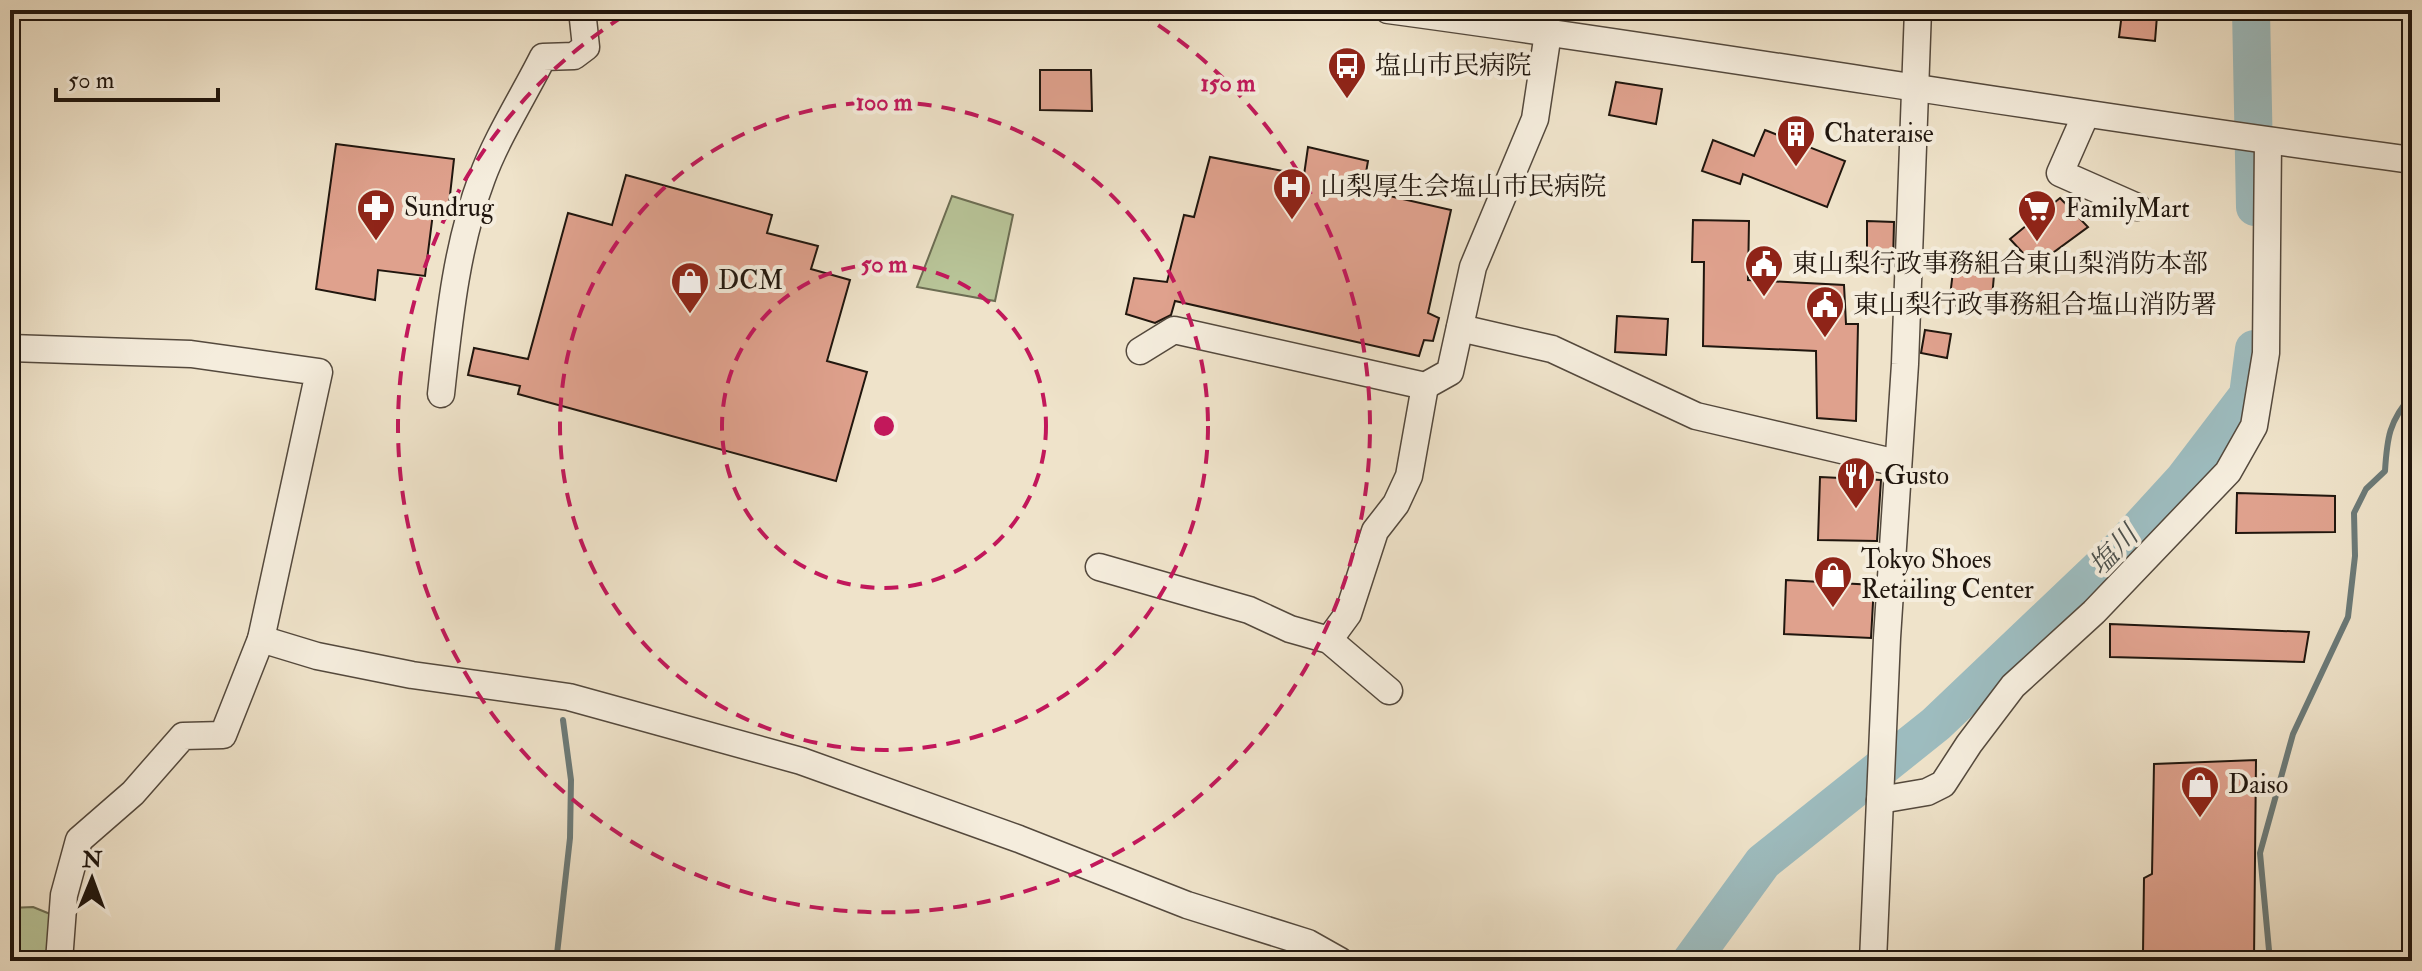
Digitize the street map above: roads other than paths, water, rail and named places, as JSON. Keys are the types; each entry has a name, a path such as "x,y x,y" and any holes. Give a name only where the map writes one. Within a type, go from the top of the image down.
{"street":[{"path":"441,394 450,311 466,227 483,175 543,57 574,56 586,47 582,10"},
{"path":"1388,10 2222,135 2412,160"},
{"path":"1873,961 1883,714 1905,364 1918,10"},
{"path":"1140,351 1174,330 1425,386 1450,372 1473,267 1535,119 1548,33"},
{"path":"2086,114 2060,173 2137,207"},
{"path":"1880,800 1927,792 1943,784 2013,686 2094,612 2228,472 2254,426 2266,353 2268,141"},
{"path":"1460,328 1552,349 1696,416 1897,463"},
{"path":"10,348 191,354 319,372 261,639 223,735 183,736 133,793 79,840 64,895 59,961"},
{"path":"1329,640 1348,614 1375,531 1396,504 1409,476 1425,386"},
{"path":"1099,567 1249,610 1290,629 1329,640 1389,691"},
{"path":"261,639 317,656 412,675 569,697 801,761 1019,839 1187,905 1308,943 1340,961"}],"waterway":[{"name":"塩川","path":"2251,10 2255,207"},
{"path":"2410,17 2412,27"},
{"name":"塩川","path":"1691,961 1763,862 1936,724 2121,548 2184,479 2248,395 2254,349"},
{"path":"2270,961 2260,853 2293,734 2348,617 2355,556 2354,513 2366,489 2385,471 2391,430 2398,413 2412,395"},
{"path":"551,961 557,954 570,838 571,780 563,720"}],"place":[{"name":"塩山市民病院","path":"1347,100"},
{"name":"Chateraise","path":"1796,168"},
{"name":"山梨厚生会塩山市民病院","path":"1292,221"},
{"name":"Sundrug","path":"376,242"},
{"name":"FamilyMart","path":"2037,243"},
{"name":"東山梨行政事務組合東山梨消防本部","path":"1764,298"},
{"name":"DCM","path":"690,315"},
{"name":"東山梨行政事務組合塩山消防署","path":"1825,339"},
{"name":"Gusto","path":"1856,510"},
{"name":"Tokyo Shoes Retailing Center","path":"1833,609"},
{"name":"Daiso","path":"2200,819"}]}
